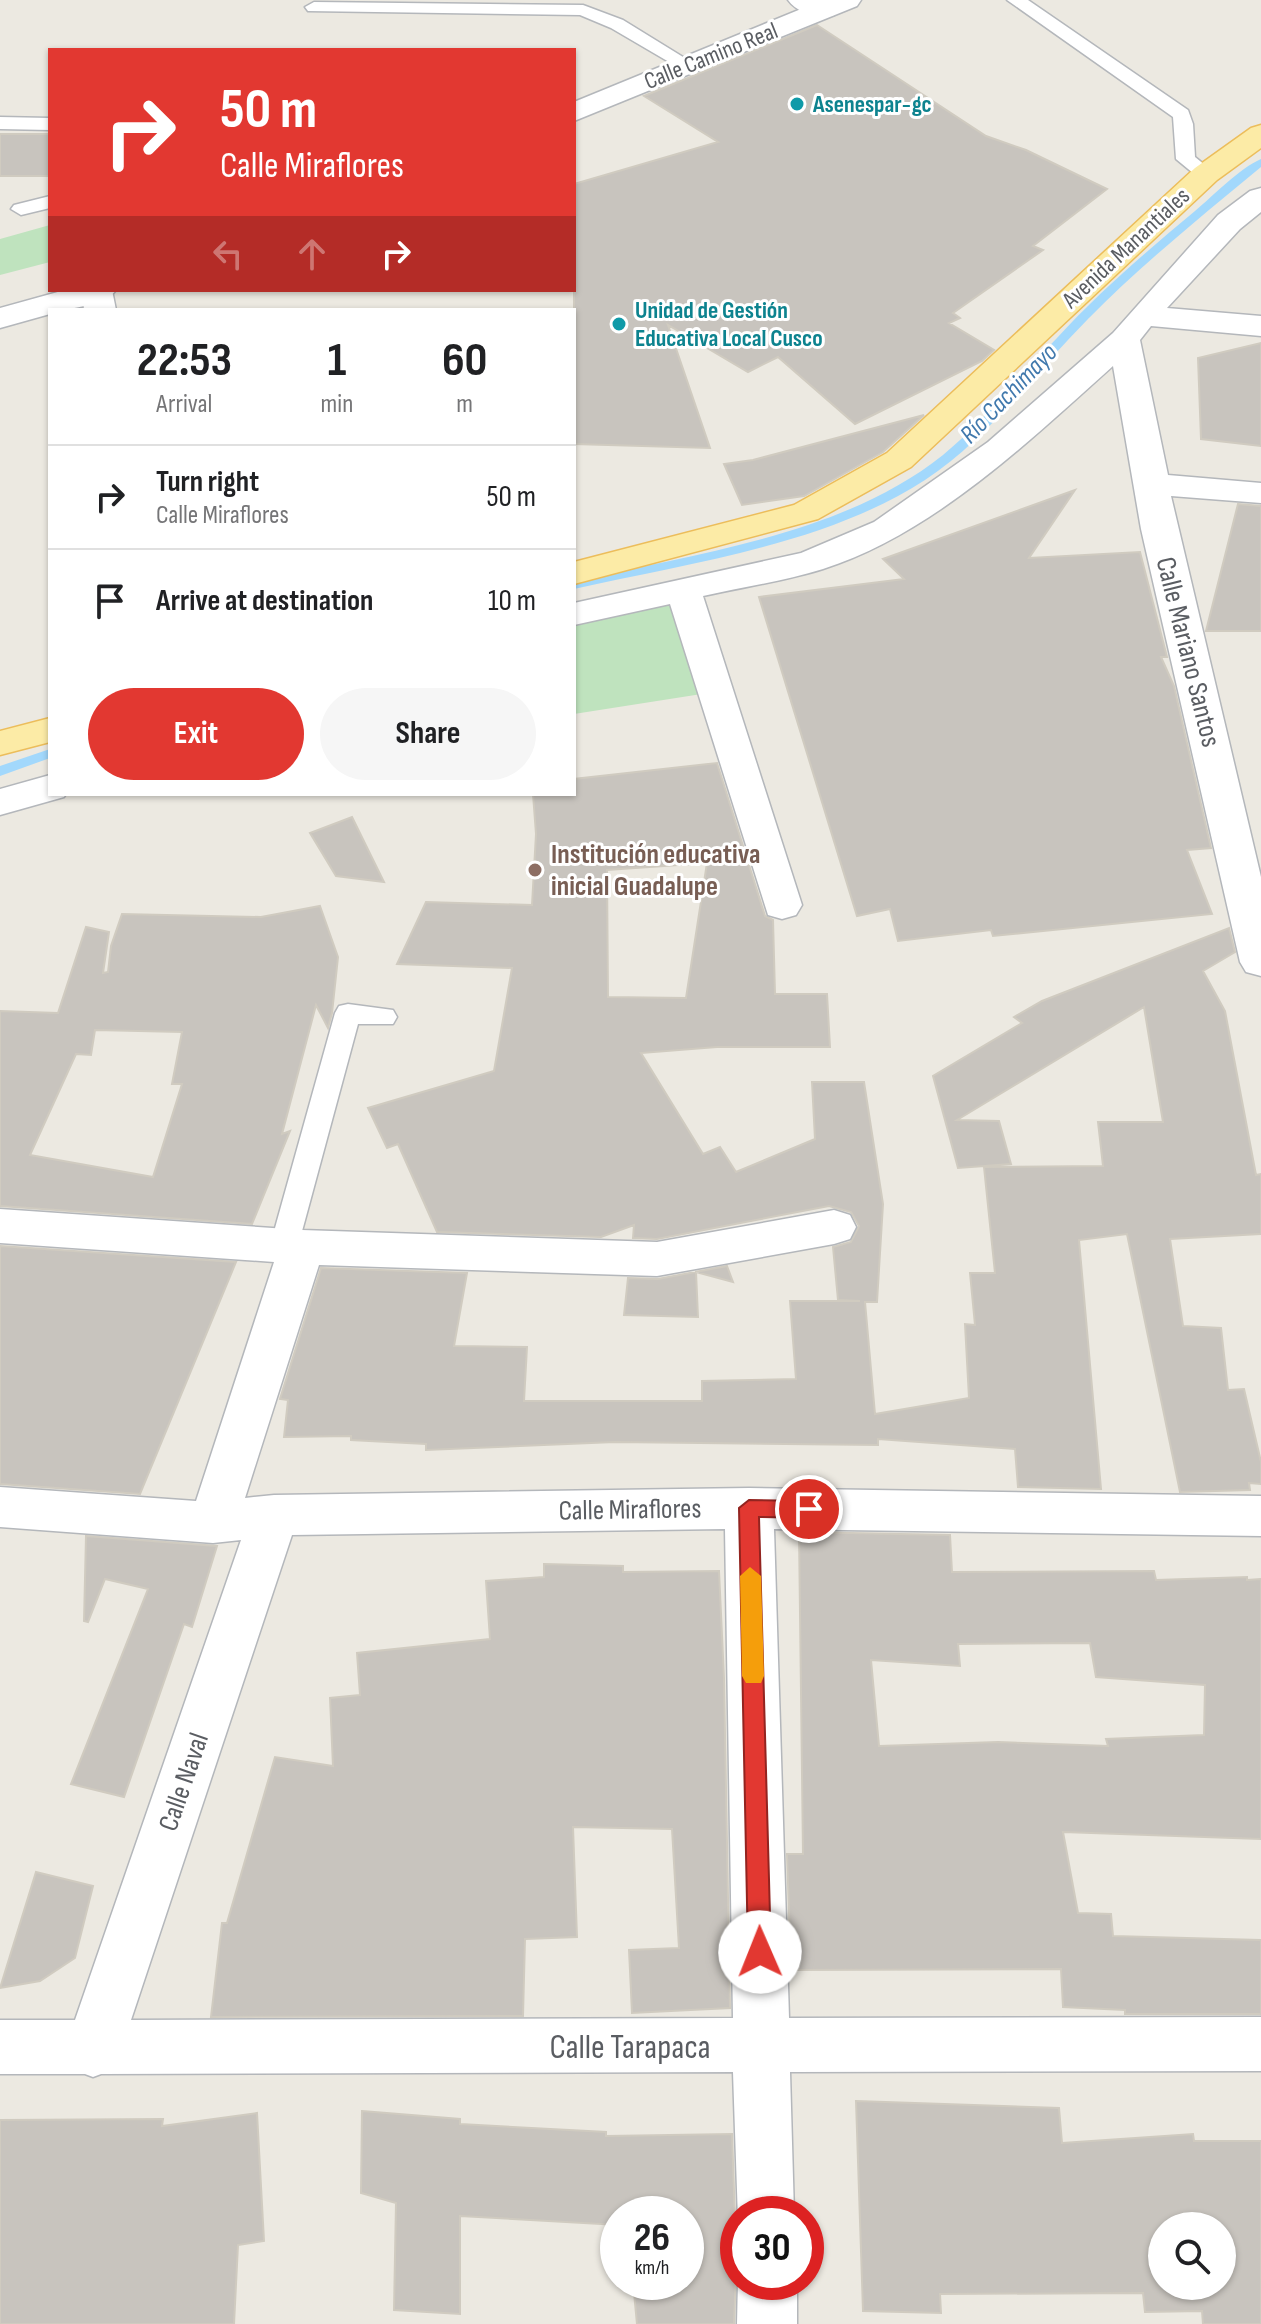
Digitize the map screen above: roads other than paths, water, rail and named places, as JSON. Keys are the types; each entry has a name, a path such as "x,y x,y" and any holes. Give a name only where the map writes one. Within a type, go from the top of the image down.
{"main road":[{"name":"Avenida Manantiales","path":"576,572 806,512 899,460 1206,174 1261,134"},
{"path":"0,743 48,731"}],"street":[{"name":"Calle Camino Real","path":"576,111 824,3"},
{"name":"Avenida Manantiales","path":"576,614 684,592 812,561 886,529 1000,449 1133,328 1229,222 1261,197"},
{"path":"0,318 92,292"},
{"path":"1133,328 1261,326"},
{"name":"Calle Mariano Santos","path":"1133,328 1159,529 1259,943"},
{"path":"1153,484 1261,493"},
{"path":"684,592 782,905"},
{"path":"0,802 48,789"},
{"path":"0,1226 293,1247 657,1259 834,1227"},
{"path":"213,1523 293,1247"},
{"name":"Calle Miraflores","path":"0,1507 213,1523 274,1515 749,1508 1261,1516"},
{"path":"749,1508 765,2196"},
{"name":"Calle Naval","path":"93,2050 274,1515"},
{"name":"Calle Tarapaca","path":"0,2047 93,2050 1261,2044"},
{"path":"767,2300 767,2324"}],"lane":[{"path":"1016,0 1181,114 1185,122 1183,141 1186,159 1206,174"},
{"path":"314,7 554,7 583,10 617,24 687,65"},
{"path":"0,123 48,124"},
{"path":"21,209 48,202"},
{"path":"293,1247 348,1013 384,1017"}],"waterway":[{"name":"Río Cachimayo","path":"576,585 696,558 816,525 893,493 921,476 971,436 1126,276 1261,162"},
{"name":"Río Cachimayo","path":"0,771 48,754"}],"place":[{"name":"Asenespar-gc","path":"797,104"},
{"name":"Unidad de Gestión Educativa Local Cusco","path":"619,324"},
{"name":"Institución educativa inicial Guadalupe","path":"535,870"}]}
